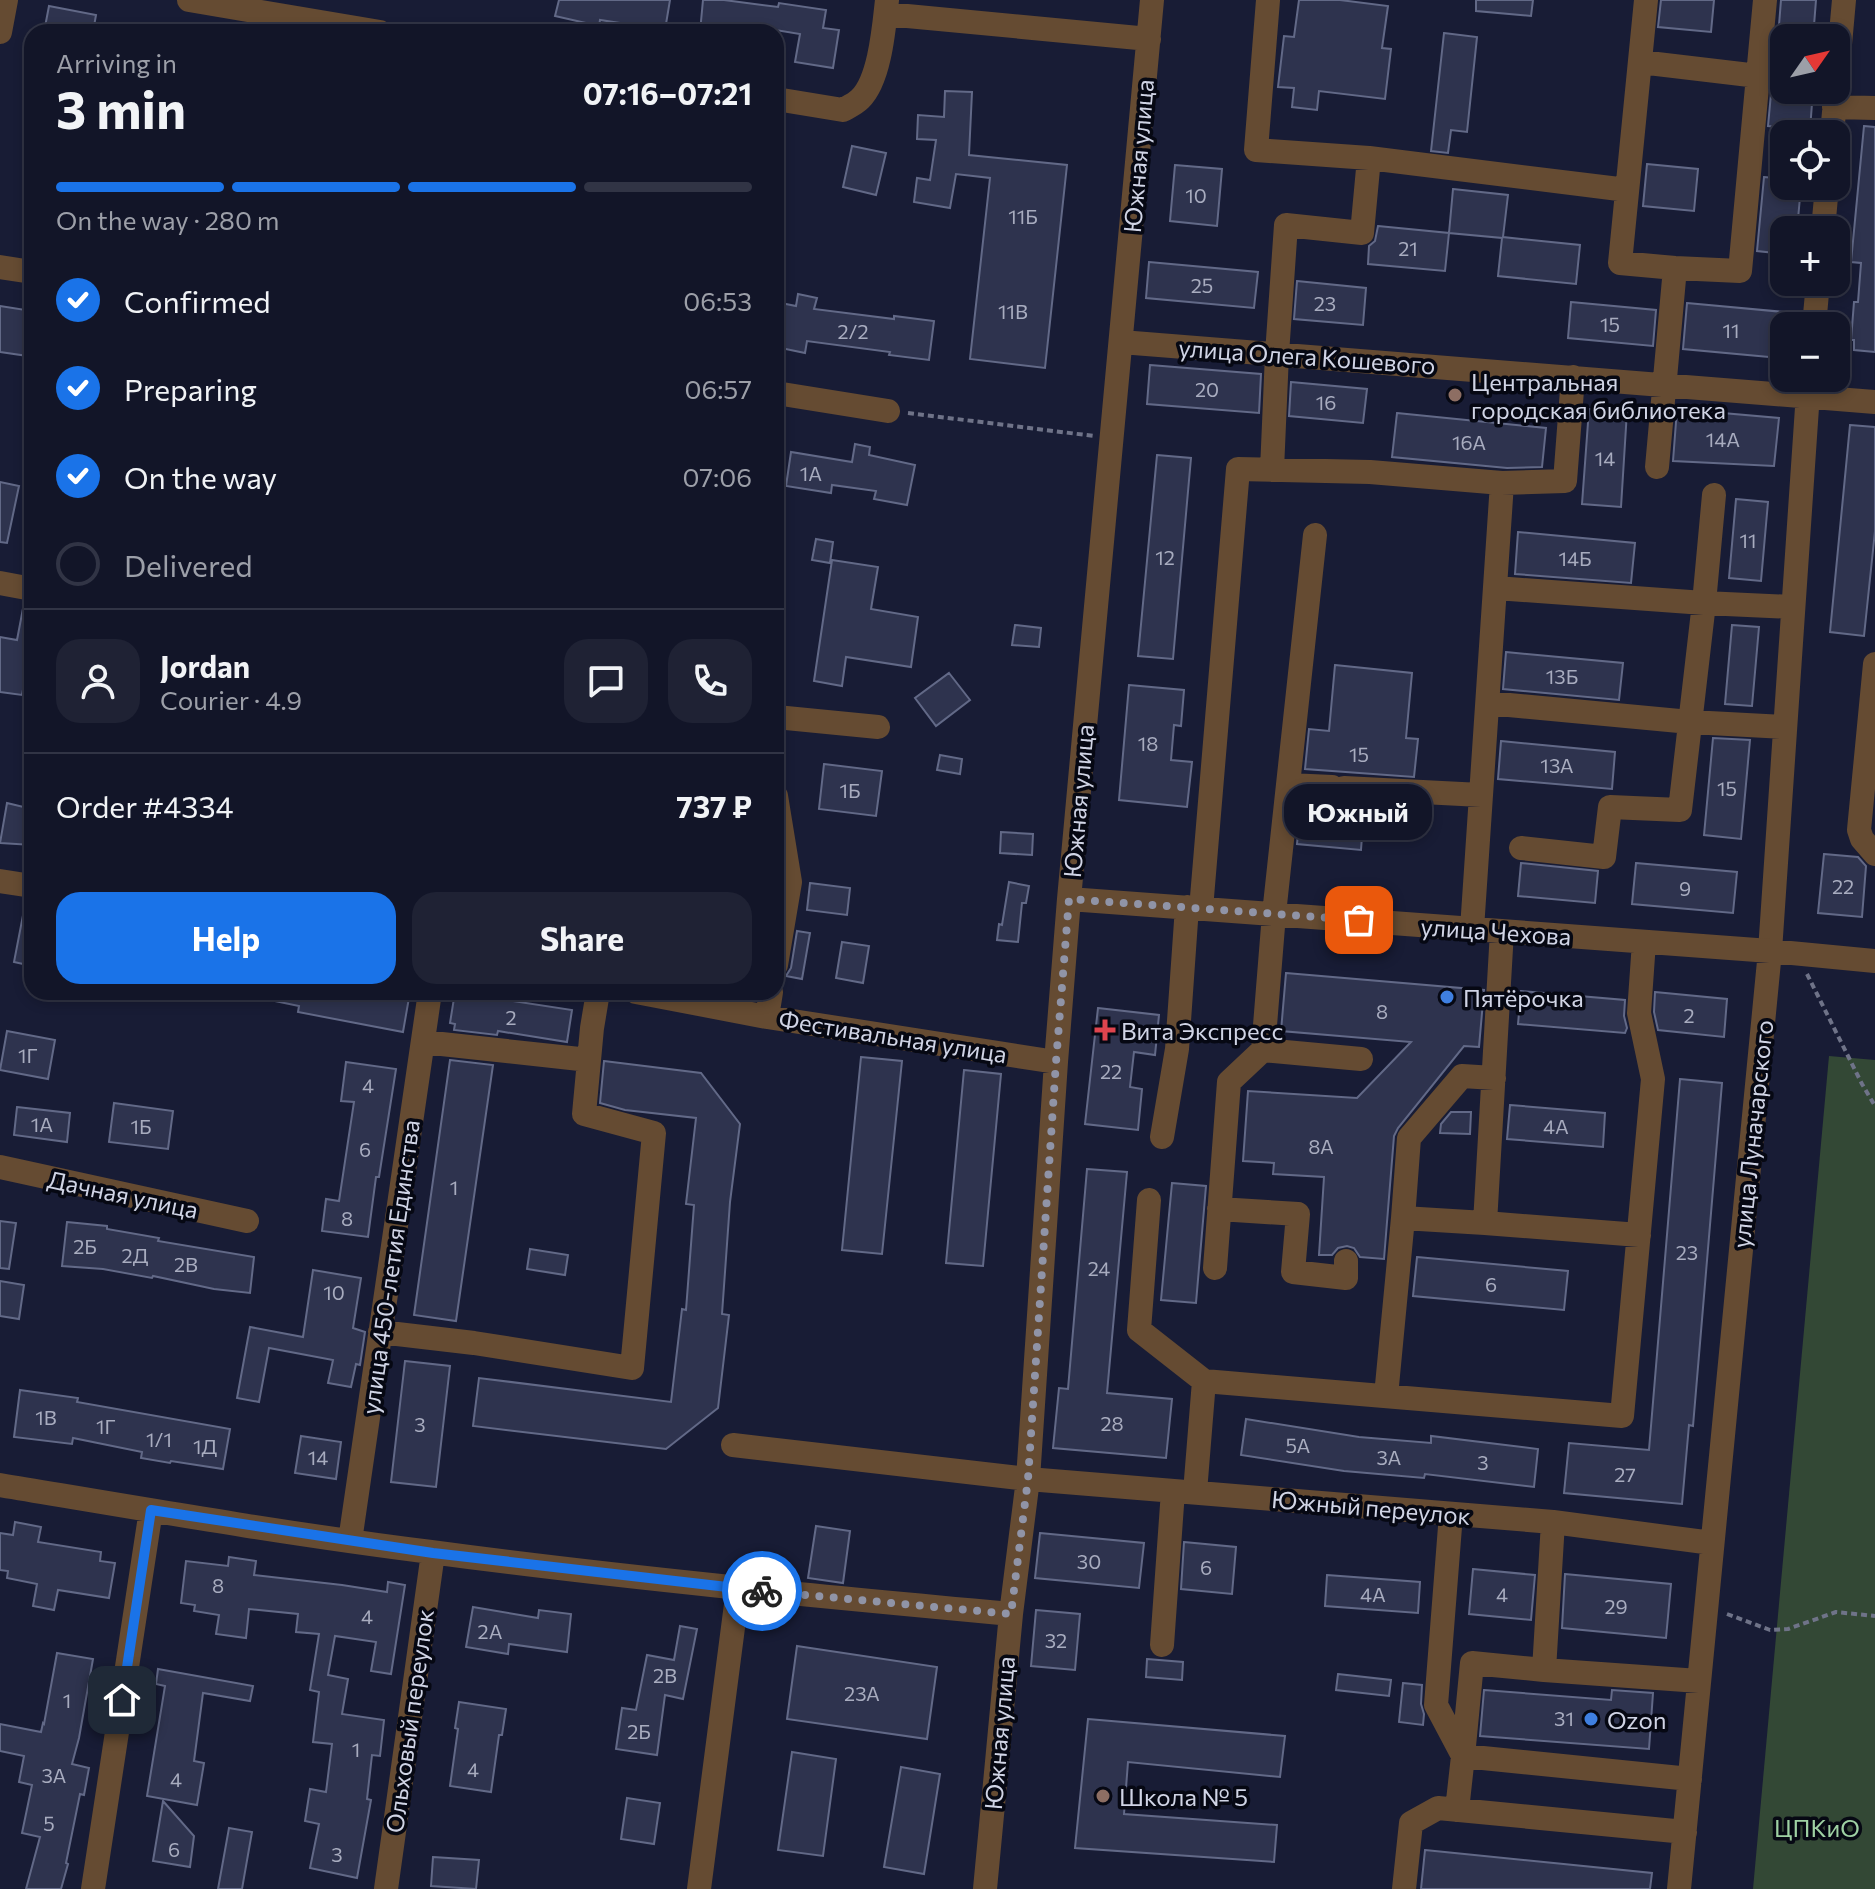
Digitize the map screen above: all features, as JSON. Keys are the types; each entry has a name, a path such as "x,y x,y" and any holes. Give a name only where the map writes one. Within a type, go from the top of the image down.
{"street":[{"path":"0,32 6,0"},
{"path":"189,0 332,24"},
{"name":"Южная улица","path":"985,1889 1011,1614 1028,1479 1069,899 1152,0"},
{"path":"1268,0 1256,150 1369,158 1627,190"},
{"path":"1646,0 1620,263 1740,271 1765,0"},
{"path":"1842,24 1844,0"},
{"path":"784,100 843,110 859,100 871,85 886,7 1149,39"},
{"path":"1640,62 1758,76"},
{"path":"1850,100 1875,108"},
{"path":"1272,470 1286,225 1362,233 1369,158"},
{"path":"0,267 24,271"},
{"path":"1657,467 1675,268"},
{"name":"улица Олега Кошевого","path":"1121,342 1665,384 1770,386"},
{"path":"1162,1137 1177,1049 1194,908 1238,469 1370,472 1502,483 1565,481 1573,377"},
{"name":"улица Луначарского","path":"1679,1889 1770,951 1808,392"},
{"name":"улица Олега Кошевого","path":"1830,392 1875,402"},
{"path":"784,394 888,411"},
{"path":"1472,929 1502,483"},
{"path":"1521,848 1604,857 1610,807 1680,810 1714,495"},
{"path":"1215,1268 1229,1082 1263,1050 1274,914 1315,535"},
{"path":"0,583 24,588"},
{"path":"1496,588 1793,607"},
{"path":"1875,664 1859,830 1862,839 1875,854"},
{"path":"1488,703 1690,722 1785,727"},
{"path":"784,718 878,727"},
{"path":"1288,785 1481,795"},
{"path":"784,845 790,882 784,918"},
{"path":"0,881 24,885"},
{"name":"улица Чехова","path":"1069,899 1875,961"},
{"path":"1485,1223 1502,931"},
{"path":"1149,1200 1139,1330 1204,1381 1622,1416 1653,1079 1639,1013 1644,942"},
{"name":"улица 450-летия Единства","path":"350,1541 429,1000"},
{"path":"380,1332 474,1343 632,1368 654,1133 584,1114 597,1000"},
{"name":"Фестивальная улица","path":"678,1000 1056,1062"},
{"path":"767,1017 770,1000"},
{"path":"423,1042 589,1060"},
{"path":"1263,1050 1361,1059"},
{"path":"1386,1396 1409,1138 1462,1076 1494,1078"},
{"name":"Дачная улица","path":"0,1167 247,1221"},
{"path":"1219,1209 1300,1203 1293,1272 1346,1278 1346,1261"},
{"path":"1403,1218 1639,1235"},
{"path":"1162,1645 1204,1381"},
{"name":"Южный переулок","path":"733,1445 1028,1479 1553,1522 1712,1543"},
{"path":"0,1485 433,1553 738,1589 1011,1614"},
{"path":"93,1889 151,1510"},
{"path":"1451,1514 1436,1705 1463,1756"},
{"path":"1544,1670 1553,1522"},
{"name":"Ольховый переулок","path":"386,1889 433,1553"},
{"path":"699,1889 738,1589"},
{"path":"1457,1810 1472,1663 1699,1681"},
{"path":"1463,1756 1690,1779"},
{"path":"1404,1889 1411,1823 1438,1808 1685,1832"}],"path":[{"path":"888,411 1112,438"},
{"path":"1797,954 1875,1106"},
{"path":"1706,1607 1770,1630 1788,1629 1836,1612 1875,1616"}],"green space":[{"name":"ЦПКиО","path":"1829,1056 1875,1060 1875,1889 1753,1889"}],"building":[{"path":"559,0 670,0 666,24 626,24 600,20 599,24 590,24 555,16"},
{"path":"703,0 778,7 779,3 826,10 823,28 839,30 833,68 795,62 800,34 784,31 784,24 701,24"},
{"path":"1299,0 1340,0 1388,6 1382,48 1391,49 1385,99 1319,91 1317,110 1292,107 1294,88 1278,87 1284,36 1294,37"},
{"path":"1476,0 1533,0 1531,16 1476,11"},
{"path":"1661,0 1714,0 1711,32 1658,27"},
{"path":"1781,0 1816,0 1814,24 1779,24"},
{"path":"49,6 96,15 94,24 46,24"},
{"path":"1444,33 1477,37 1467,132 1451,130 1448,153 1431,151"},
{"path":"945,91 972,92 969,155 1067,165 1045,368 970,359 990,178 956,174 950,208 914,202 917,178 930,180 936,140 917,139 918,115 944,117"},
{"path":"1770,104 1812,104 1811,120 1770,120 1768,126"},
{"path":"1864,126 1875,127 1875,352 1854,350 1854,340 1851,340 1861,263 1851,262"},
{"path":"852,146 886,153 876,195 843,187"},
{"path":"1647,164 1698,169 1694,211 1643,206"},
{"path":"1175,165 1222,169 1217,226 1170,221"},
{"path":"1764,177 1770,178 1770,200 1800,200 1798,216 1770,216 1770,252 1757,251"},
{"path":"1453,189 1508,195 1503,237 1580,245 1576,284 1498,276 1502,238 1449,233"},
{"path":"1378,226 1449,233 1445,271 1368,264 1369,246 1375,241"},
{"path":"1149,262 1258,272 1254,308 1146,298"},
{"path":"1297,281 1366,288 1363,325 1294,319"},
{"path":"798,294 817,298 814,309 934,321 929,360 807,341 805,353 784,349 784,304 796,306"},
{"path":"1571,302 1656,310 1653,346 1568,338"},
{"path":"1687,303 1784,312 1770,312 1770,357 1683,349"},
{"path":"0,306 24,310 24,355 0,352"},
{"path":"1150,365 1261,374 1259,413 1147,404"},
{"path":"1291,382 1367,389 1363,423 1289,416"},
{"path":"1589,409 1627,411 1621,507 1582,504"},
{"path":"1677,409 1779,418 1774,466 1673,461"},
{"path":"1397,413 1546,428 1542,467 1507,468 1392,457"},
{"path":"1850,425 1875,427 1875,531 1864,636 1830,632"},
{"path":"855,444 870,447 869,455 915,465 907,505 874,499 876,491 832,485 831,493 786,486 791,452 852,462"},
{"path":"1157,455 1191,458 1173,659 1138,656"},
{"path":"0,482 19,486 7,543 0,542"},
{"path":"1736,499 1768,502 1761,581 1729,578"},
{"path":"1518,532 1635,543 1631,583 1515,574"},
{"path":"816,539 833,542 830,563 812,560"},
{"path":"832,560 878,567 871,609 918,617 911,667 846,657 842,686 814,681"},
{"path":"24,603 22,695 0,692 0,637 17,640"},
{"path":"1015,625 1041,628 1039,647 1012,645"},
{"path":"1732,625 1759,627 1752,706 1725,704"},
{"path":"1506,652 1623,663 1619,700 1503,689"},
{"path":"1335,665 1412,673 1406,738 1418,739 1414,777 1305,769 1309,729 1329,731"},
{"path":"949,673 970,700 936,726 915,698"},
{"path":"1129,685 1184,690 1181,726 1174,725 1171,760 1192,762 1187,807 1119,800"},
{"path":"1713,738 1750,740 1741,839 1704,835"},
{"path":"1501,741 1615,752 1612,789 1498,779"},
{"path":"940,755 962,759 960,774 937,770"},
{"path":"824,764 882,771 876,816 819,809"},
{"path":"7,803 24,807 24,844 0,843"},
{"path":"1301,803 1364,809 1361,850 1297,844"},
{"path":"1001,832 1033,834 1032,855 1000,853"},
{"path":"1824,854 1858,857 1866,866 1862,917 1818,913"},
{"path":"1521,863 1598,871 1595,903 1518,896"},
{"path":"1636,863 1737,872 1733,913 1632,904"},
{"path":"1009,882 1029,886 1026,903 1022,903 1018,942 997,940"},
{"path":"810,883 850,888 847,915 807,910"},
{"path":"24,910 24,964 14,962"},
{"path":"797,931 810,933 802,979 786,976 791,968"},
{"path":"842,942 869,946 863,983 836,978"},
{"path":"1286,973 1484,990 1479,1047 1464,1046 1394,1136 1384,1259 1360,1257 1354,1248 1347,1246 1338,1248 1332,1255 1319,1255 1324,1177 1273,1174 1274,1163 1243,1161 1248,1091 1357,1098 1411,1042 1281,1031"},
{"path":"1521,991 1625,1000 1627,1028 1625,1033 1518,1024"},
{"path":"1655,992 1727,999 1724,1037 1658,1030 1654,1012"},
{"path":"270,1000 409,1000 403,1032 298,1012 299,1006"},
{"path":"454,1000 507,1000 572,1010 567,1042 498,1031 497,1035 454,1030 455,1024 450,1023"},
{"path":"1098,1008 1159,1015 1155,1055 1134,1052 1130,1087 1142,1089 1138,1130 1085,1124"},
{"path":"7,1031 55,1040 48,1079 0,1070"},
{"path":"861,1057 902,1061 882,1254 842,1250"},
{"path":"450,1060 493,1065 456,1321 414,1315"},
{"path":"604,1061 701,1073 740,1124 730,1202 722,1314 729,1315 718,1408 666,1449 473,1426 479,1378 671,1402 682,1309 686,1310 694,1205 686,1204 696,1118 625,1110 600,1103"},
{"path":"346,1062 396,1069 368,1237 322,1231 326,1199 339,1201 354,1102 341,1101"},
{"path":"964,1070 1001,1074 983,1266 946,1263"},
{"path":"1680,1079 1722,1083 1693,1426 1689,1425 1682,1504 1564,1493 1569,1443 1649,1450"},
{"path":"114,1103 173,1111 168,1149 109,1142"},
{"path":"1510,1105 1605,1113 1603,1147 1507,1139"},
{"path":"17,1107 70,1113 67,1142 14,1135"},
{"path":"1451,1112 1471,1112 1470,1134 1440,1133 1441,1124"},
{"path":"1087,1169 1127,1172 1107,1393 1172,1399 1166,1458 1053,1448 1059,1388 1068,1389"},
{"path":"1172,1183 1206,1186 1196,1303 1161,1300"},
{"path":"0,1221 16,1223 9,1269 0,1268"},
{"path":"67,1222 107,1226 107,1229 159,1238 158,1241 254,1257 250,1293 153,1276 62,1266"},
{"path":"530,1249 568,1255 565,1275 527,1269"},
{"path":"1417,1257 1568,1271 1564,1310 1413,1296"},
{"path":"313,1270 361,1278 353,1328 365,1332 360,1365 356,1364 351,1387 328,1383 333,1360 269,1348 259,1402 237,1398 250,1327 303,1337"},
{"path":"0,1281 24,1285 19,1319 0,1316"},
{"path":"405,1361 450,1366 436,1487 391,1482"},
{"path":"20,1390 78,1398 77,1402 230,1429 223,1469 141,1458 142,1452 73,1438 72,1444 14,1437"},
{"path":"1246,1419 1359,1437 1431,1443 1431,1436 1538,1449 1534,1487 1425,1474 1424,1478 1344,1471 1241,1455"},
{"path":"301,1436 341,1442 336,1479 295,1473"},
{"path":"15,1522 41,1527 38,1542 101,1552 100,1561 115,1563 109,1598 58,1590 54,1610 33,1606 37,1584 7,1578 8,1571 0,1570 0,1533 13,1535"},
{"path":"816,1526 850,1531 843,1583 808,1578"},
{"path":"1040,1533 1144,1543 1139,1588 1035,1578"},
{"path":"1184,1542 1236,1547 1232,1594 1181,1589"},
{"path":"229,1557 256,1561 254,1575 387,1592 388,1582 405,1585 391,1674 371,1671 376,1642 335,1636 328,1675 348,1679 342,1714 384,1720 380,1756 372,1755 367,1799 371,1800 357,1878 310,1868 319,1824 305,1821 310,1789 326,1792 332,1744 313,1742 319,1692 310,1690 319,1634 296,1632 298,1614 249,1609 246,1638 216,1634 219,1615 194,1611 195,1605 181,1603 186,1561 228,1566"},
{"path":"1473,1569 1535,1575 1531,1620 1469,1614"},
{"path":"1565,1574 1671,1584 1666,1638 1562,1628"},
{"path":"1327,1575 1420,1582 1418,1613 1325,1606"},
{"path":"473,1607 538,1618 539,1610 571,1614 567,1652 509,1644 508,1654 466,1647"},
{"path":"1036,1610 1080,1614 1075,1670 1031,1666"},
{"path":"680,1626 697,1629 683,1699 665,1695 657,1755 616,1749 622,1708 636,1710 647,1655 674,1660"},
{"path":"797,1646 937,1667 927,1739 787,1719"},
{"path":"57,1653 93,1659 72,1764 89,1768 84,1795 80,1794 61,1889 26,1889 40,1837 22,1833 32,1785 19,1782 24,1756 0,1751 0,1724 41,1732"},
{"path":"1147,1659 1183,1662 1182,1680 1146,1677"},
{"path":"158,1669 253,1686 250,1701 203,1693 194,1761 204,1763 197,1805 147,1796 165,1686 156,1684"},
{"path":"1338,1674 1391,1680 1389,1696 1336,1690"},
{"path":"1403,1683 1422,1685 1423,1725 1399,1722"},
{"path":"1484,1690 1611,1700 1612,1690 1653,1693 1649,1749 1480,1736"},
{"path":"459,1702 506,1709 491,1792 450,1786"},
{"name":"Школа № 5","path":"1088,1719 1285,1736 1280,1777 1128,1762 1124,1814 1277,1825 1274,1862 1075,1848"},
{"path":"792,1752 836,1759 823,1856 778,1850"},
{"path":"901,1767 940,1774 924,1874 884,1867"},
{"path":"627,1798 660,1803 654,1844 621,1839"},
{"path":"163,1801 194,1836 190,1867 153,1861"},
{"path":"229,1828 252,1832 242,1889 218,1889"},
{"path":"1425,1850 1652,1873 1650,1889 1421,1889"},
{"path":"433,1857 479,1860 476,1889 431,1886"}],"way so far":[{"path":"762,1591 1011,1614 1028,1479 1069,899 1359,920"}],"place":[{"name":"Центральная городская библиотека","path":"1455,395"},
{"name":"Южный","path":"1359,920"},
{"name":"Пятёрочка","path":"1447,997"},
{"name":"Вита Экспресс","path":"1105,1030"},
{"name":"Ozon","path":"1591,1719"},
{"name":"Школа № 5","path":"1103,1796"}],"route":[{"path":"122,1700 151,1510 433,1553 762,1591"}]}
